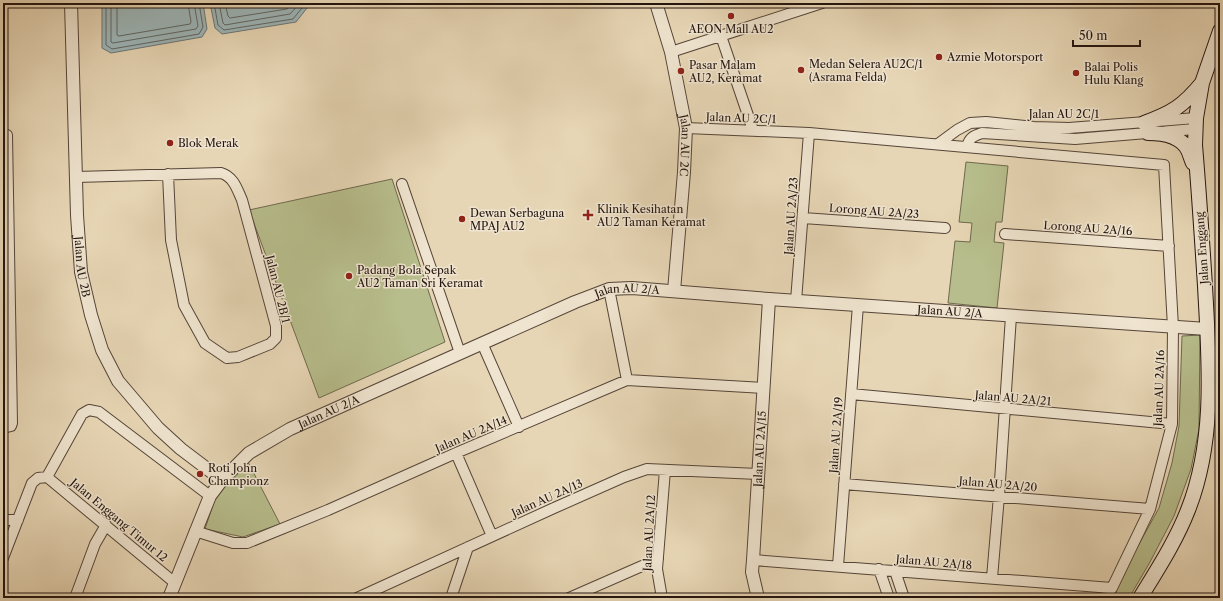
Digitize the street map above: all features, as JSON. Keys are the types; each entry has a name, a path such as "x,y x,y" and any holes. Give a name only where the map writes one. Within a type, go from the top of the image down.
{"main road":[{"name":"Jalan Enggang","path":"1140,598 1175,538 1188,511 1203,458 1208,427 1209,369 1195,144 1196,123 1202,83 1218,39"},
{"path":"1146,128 1167,115 1192,95 1202,83"},
{"path":"1146,128 1181,142 1188,149 1198,178"}],"street":[{"name":"Jalan AU 2B","path":"71,3 77,215 81,272 91,315 102,350 118,381 158,428 181,449 222,480"},
{"name":"Jalan AU 2C","path":"656,3 671,52 686,128 684,172 674,291"},
{"path":"671,52 822,3"},
{"path":"721,36 753,130"},
{"name":"Jalan AU 2C/1","path":"938,144 957,130 970,123 986,122 1034,128 1146,128"},
{"name":"Jalan AU 2C/1","path":"967,147 969,140 982,133 1074,139 1146,128 1196,123"},
{"name":"Jalan AU 2C/1","path":"686,128 809,133 1164,165"},
{"name":"Jalan AU 2A/23","path":"796,301 809,133"},
{"path":"3,428 11,426 12,422 7,356 5,135"},
{"name":"Jalan AU 2A/16","path":"1105,598 1112,588 1150,509 1172,424 1173,327 1164,165"},
{"name":"Jalan AU 2B/1","path":"76,177 168,174 221,173 228,175 235,184 242,200 276,326 276,338 270,344 238,358 227,358 205,343 184,305 170,240 168,174"},
{"path":"402,184 460,353"},
{"name":"Lorong AU 2A/23","path":"803,218 945,228"},
{"name":"Lorong AU 2A/16","path":"1005,234 1169,246"},
{"name":"Jalan AU 2/A","path":"169,598 210,496 222,480 249,453 290,429 575,302 610,289 632,288 796,301 1207,329"},
{"path":"610,289 628,380"},
{"name":"Jalan AU 2A/15","path":"758,598 752,572 770,299"},
{"name":"Jalan AU 2A/19","path":"838,566 858,305"},
{"path":"992,578 1011,316"},
{"path":"482,343 520,427"},
{"name":"Jalan AU 2A/14","path":"195,532 233,543 247,543 328,510 456,453 628,380 764,388"},
{"name":"Jalan AU 2A/21","path":"851,394 1172,424"},
{"path":"3,558 32,483 38,478 47,477 82,414 89,410 99,412 210,496"},
{"path":"456,453 492,536"},
{"name":"Jalan AU 2A/13","path":"358,598 624,477 647,469 758,474"},
{"name":"Jalan AU 2A/12","path":"662,598 657,569 665,470"},
{"name":"Jalan Enggang Timur 12","path":"47,477 106,524 175,583"},
{"name":"Jalan AU 2A/20","path":"844,484 1150,509"},
{"path":"3,520 18,520"},
{"path":"75,598 95,544 106,524"},
{"path":"451,598 468,547"},
{"path":"569,598 658,559"},
{"name":"Jalan AU 2A/18","path":"753,560 1112,588"},
{"path":"879,569 889,598"},
{"path":"895,571 904,598"}],"green space":[{"path":"966,162 1008,166 1002,222 996,222 994,242 1004,243 997,308 948,303 955,241 970,242 972,223 959,222"},
{"name":"Padang Bola Sepak AU2 Taman Sri Keramat","path":"392,179 445,342 319,398 249,210"},
{"path":"1200,335 1199,429 1191,469 1174,516 1129,598 1109,598 1159,508 1172,463 1179,426 1182,336"},
{"path":"248,462 280,524 243,537 205,529 218,490"}],"water":[{"path":"102,3 203,3 207,29 202,37 111,53 102,48"},
{"path":"210,3 311,3 296,22 222,34 215,28"}],"place":[{"name":"AEON Mall AU2","path":"731,16"},
{"name":"Azmie Motorsport","path":"939,57"},
{"name":"Medan Selera AU2C/1 (Asrama Felda)","path":"801,70"},
{"name":"Pasar Malam AU2, Keramat","path":"681,71"},
{"name":"Balai Polis Hulu Klang","path":"1076,73"},
{"name":"Blok Merak","path":"170,143"},
{"name":"Klinik Kesihatan AU2 Taman Keramat","path":"588,215"},
{"name":"Dewan Serbaguna MPAJ AU2","path":"462,219"},
{"name":"Padang Bola Sepak AU2 Taman Sri Keramat","path":"349,276"},
{"name":"Roti John Championz","path":"200,474"}]}
